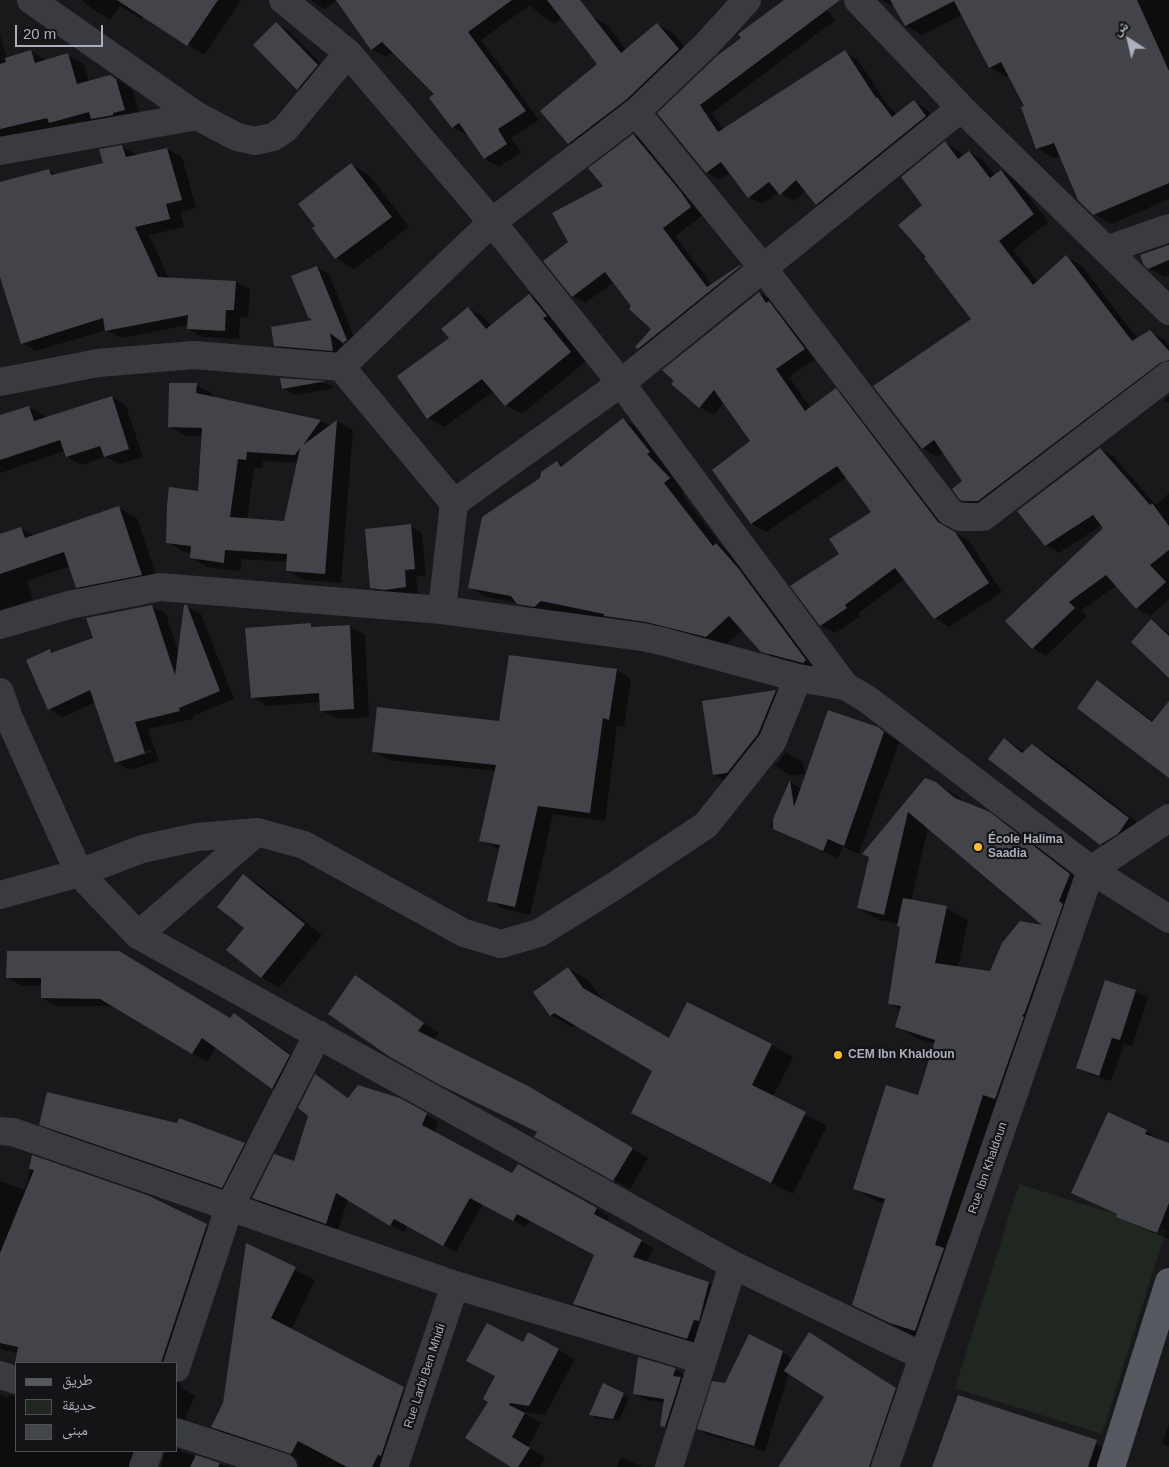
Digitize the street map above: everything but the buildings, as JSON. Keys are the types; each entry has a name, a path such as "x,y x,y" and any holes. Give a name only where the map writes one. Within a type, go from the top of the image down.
{"main road":[{"path":"1111,1467 1169,1282"}],"street":[{"path":"31,0 197,116 237,137 255,142 273,137 285,129 348,54"},
{"path":"283,0 348,54 492,222 621,383 845,686 867,700 1091,870 1169,919"},
{"path":"341,367 492,222 636,112 706,45 747,0"},
{"path":"871,3 961,108 1169,311"},
{"path":"454,503 621,383 961,108"},
{"path":"636,112 763,268 950,512 960,517 983,517 1169,375"},
{"path":"0,150 197,116"},
{"path":"1106,250 1169,228"},
{"path":"0,382 98,363 194,355 341,367 454,503 442,610"},
{"path":"0,624 69,605 160,587 442,610 642,637 798,678 845,686"},
{"path":"0,895 79,873 142,849 197,837 257,832 304,845 464,933 501,944 539,933 616,886 706,825 772,742 798,678"},
{"path":"0,692 9,718 79,873 138,935 733,1265 922,1356"},
{"path":"1091,870 1169,818"},
{"path":"138,935 257,832"},
{"name":"Rue Ibn Khaldoun","path":"885,1467 1091,870"},
{"path":"178,1362 229,1208 318,1034"},
{"path":"0,1131 13,1132 455,1285 703,1360"},
{"path":"669,1467 733,1265"},
{"name":"Rue Larbi Ben Mhidi","path":"394,1467 455,1285"},
{"path":"0,1375 15,1380"},
{"path":"178,1433 283,1467"},
{"path":"143,1467 149,1452"}],"green space":[{"path":"1019,1184 1166,1230 1102,1434 955,1388"}],"place":[{"name":"École Halima Saadia","path":"978,847"},
{"name":"CEM Ibn Khaldoun","path":"838,1055"}]}
